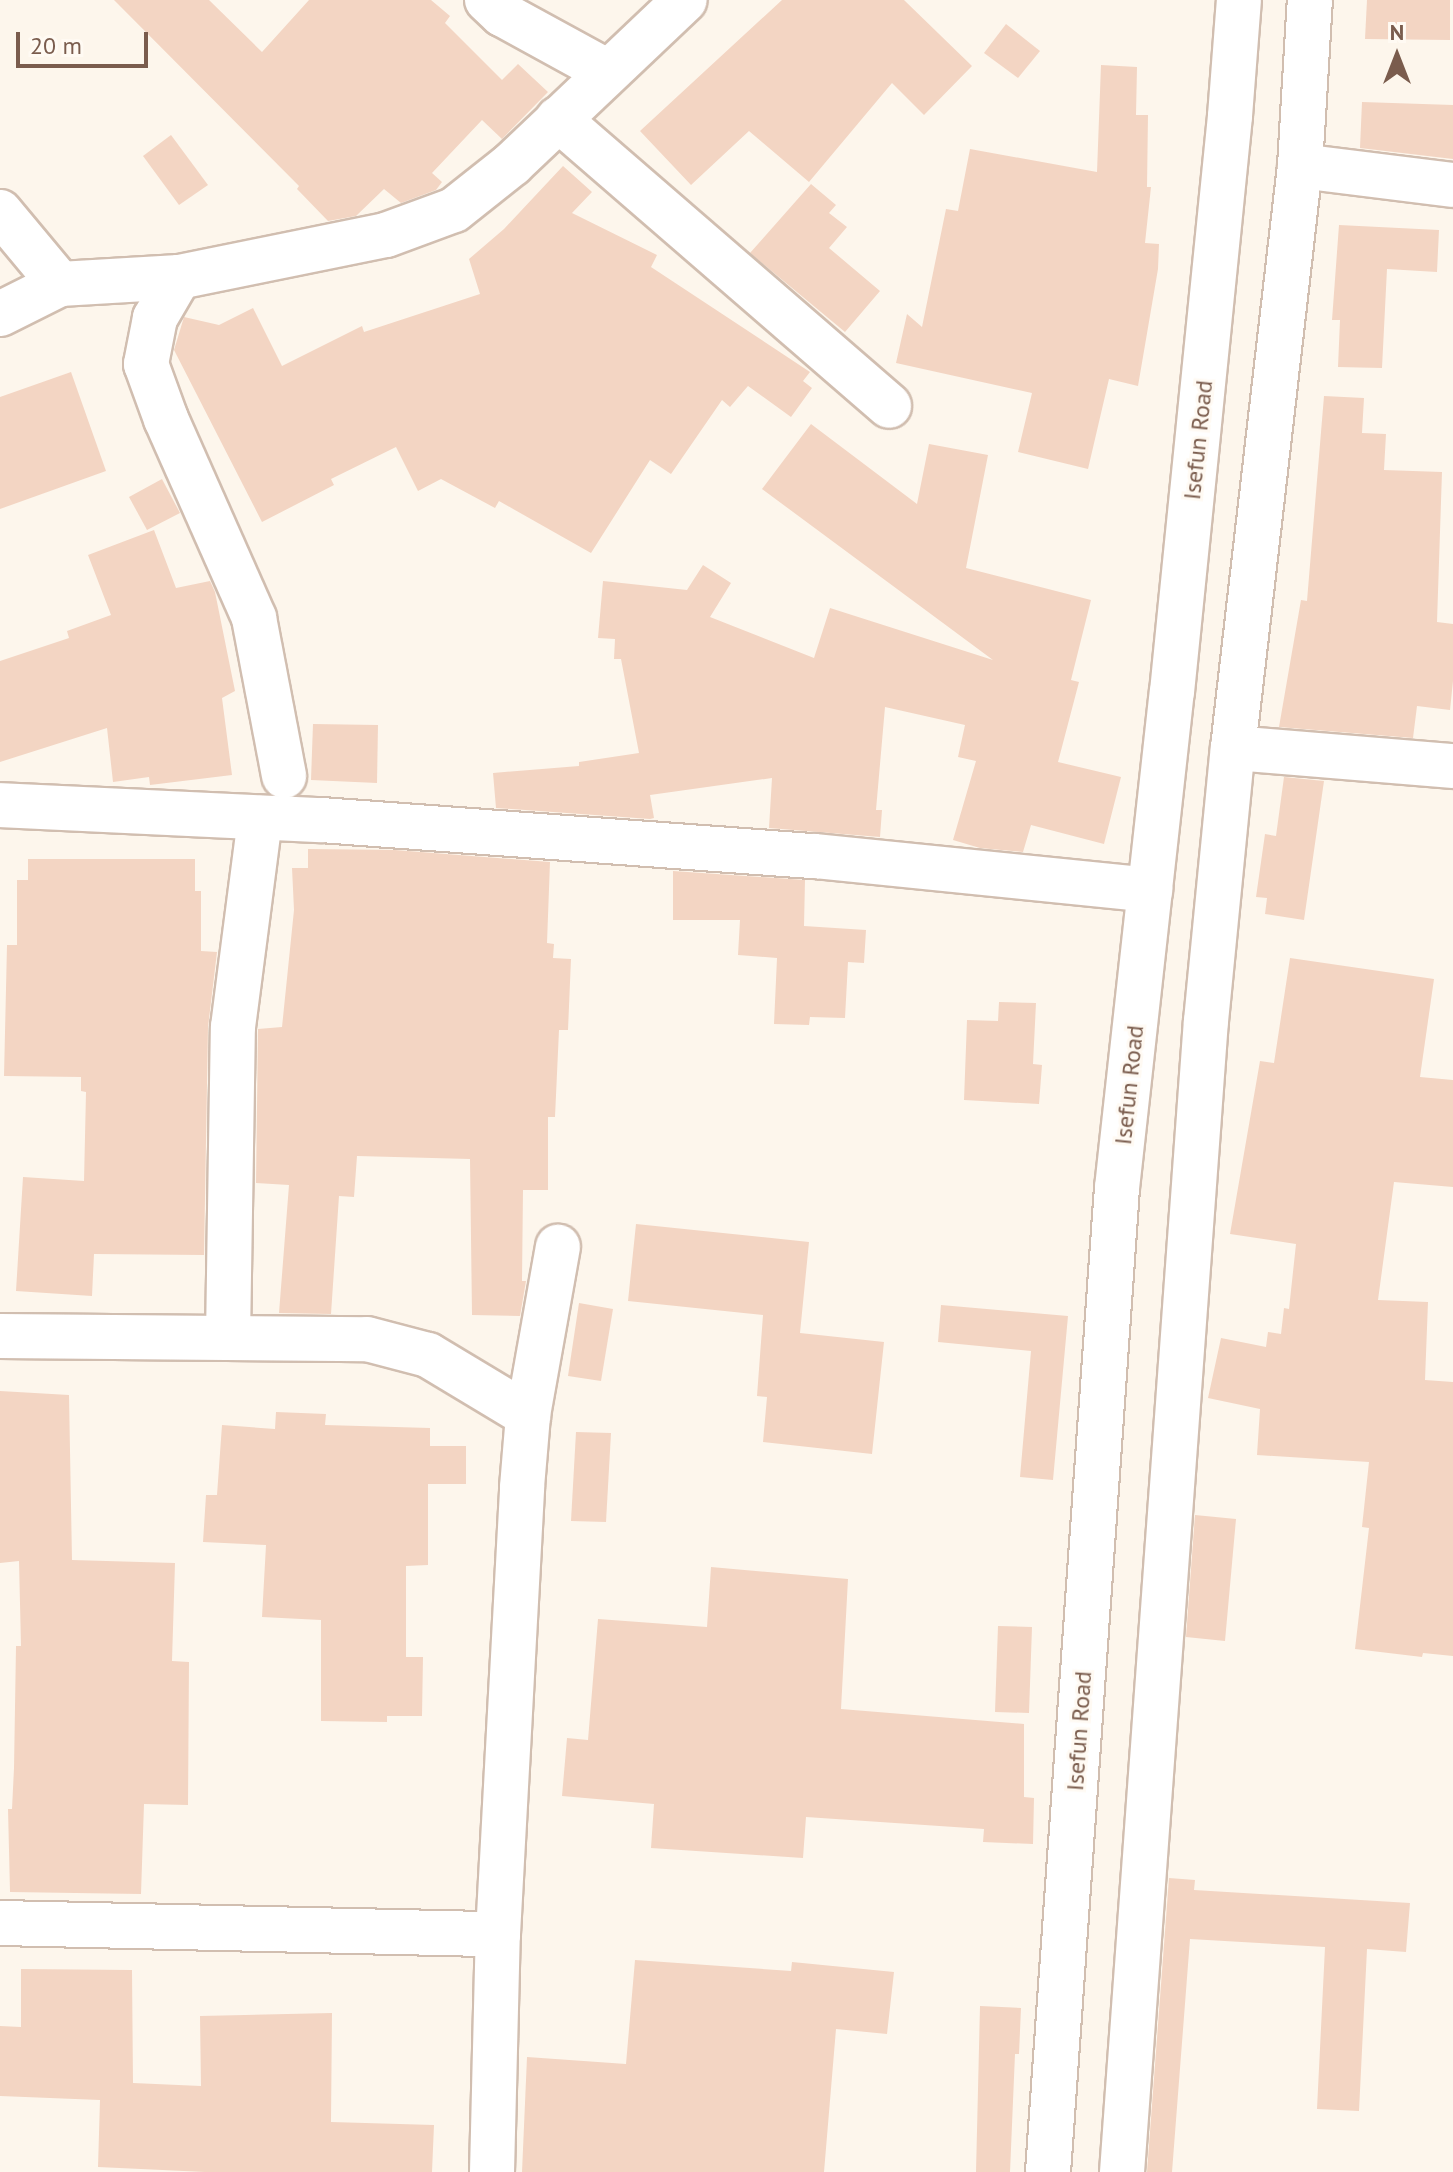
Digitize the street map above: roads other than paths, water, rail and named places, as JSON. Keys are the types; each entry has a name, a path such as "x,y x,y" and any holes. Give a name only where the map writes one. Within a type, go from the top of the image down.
{"street":[{"path":"487,0 502,14 606,71"},
{"path":"0,314 60,284 179,277 386,235 454,210 512,164 606,71 685,0"},
{"name":"Isefun Road","path":"1048,2172 1117,1188 1230,116 1239,0"},
{"path":"1122,2172 1206,1021 1233,748 1300,166 1310,0"},
{"path":"558,119 889,406"},
{"path":"1300,166 1453,185"},
{"path":"0,212 60,284"},
{"path":"179,277 155,318 146,364 166,419 254,618 284,776"},
{"path":"1233,748 1453,766"},
{"path":"0,805 260,818 816,856 1150,890"},
{"path":"228,1338 233,1027 260,818"},
{"path":"492,2172 498,1934 528,1415 558,1247"},
{"path":"0,1336 367,1339 428,1355 528,1415"},
{"path":"0,1923 498,1934"}]}
